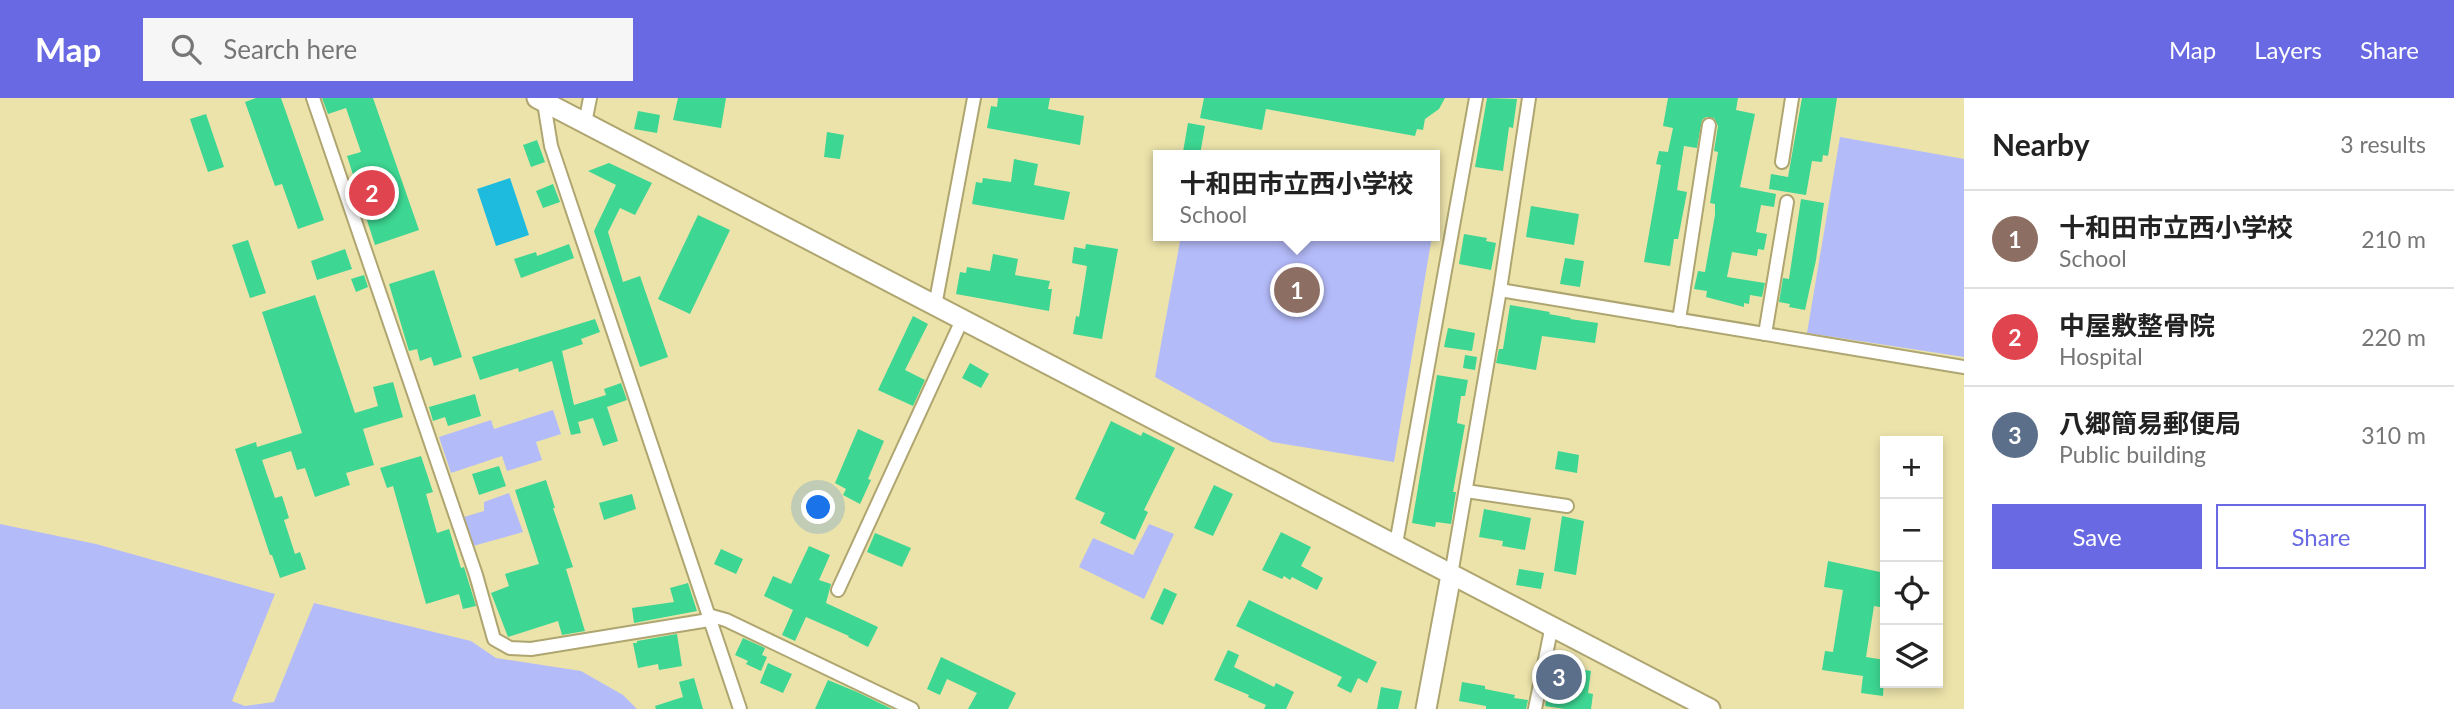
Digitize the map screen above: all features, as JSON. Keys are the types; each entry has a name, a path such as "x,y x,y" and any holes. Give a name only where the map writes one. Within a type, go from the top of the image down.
{"street":[{"path":"313,98 476,575 494,639 510,648 531,649 709,617 726,620 912,709"},
{"path":"585,123 590,98"},
{"path":"935,306 974,98"},
{"path":"1396,544 1476,98"},
{"path":"1426,709 1500,290 1529,98"},
{"path":"1782,162 1792,98"},
{"path":"539,99 551,146 740,709"},
{"path":"539,99 1451,575 1552,625 1680,701 1710,709"},
{"path":"1679,320 1709,125"},
{"path":"1765,334 1787,202"},
{"path":"1500,290 1964,367"},
{"path":"838,590 962,320"},
{"path":"1466,491 1567,506"},
{"path":"1535,709 1552,625"}],"shaded area":[{"path":"1840,137 1964,159 1964,357 1807,333"},
{"path":"510,178 529,235 496,246 477,189"},
{"path":"1180,241 1431,241 1394,462 1272,442 1155,377"},
{"path":"553,410 561,434 536,442 542,460 507,471 502,456 451,473 439,437 491,420 494,429"},
{"path":"509,493 523,532 473,546 464,517 484,511 484,502"},
{"path":"0,524 96,544 275,594 232,701 245,706 274,702 314,603 471,641 496,658 581,671 623,695 637,709 0,709"},
{"path":"1149,524 1174,534 1144,599 1079,567 1093,538 1133,555"}],"building":[{"path":"256,98 281,98 324,220 298,229 282,184 275,186 245,102"},
{"path":"322,98 373,98 419,230 375,245 365,214 371,212 362,183 356,184 347,156 361,152 346,108 328,114"},
{"path":"678,98 726,98 721,128 673,120"},
{"path":"998,98 1050,98 1048,109 1084,116 1080,145 987,128 991,106 997,107"},
{"path":"1204,98 1445,98 1439,109 1425,119 1423,130 1417,129 1415,136 1266,109 1262,130 1200,118"},
{"path":"1487,98 1517,99 1513,128 1509,127 1503,171 1475,167"},
{"path":"1668,98 1738,98 1736,110 1755,114 1740,187 1776,194 1774,207 1761,205 1756,232 1767,234 1764,250 1758,249 1757,256 1732,252 1727,277 1765,283 1762,297 1750,295 1749,304 1744,303 1744,307 1706,297 1707,291 1694,289 1698,271 1705,272 1715,215 1715,204 1710,203 1718,152 1714,151 1718,126 1714,118 1706,117 1702,120 1697,148 1684,146 1677,190 1687,192 1678,239 1674,239 1670,266 1644,262 1661,165 1656,164 1659,151 1668,152 1673,128 1663,126"},
{"path":"1802,98 1837,98 1828,156 1823,155 1822,162 1812,161 1806,195 1769,189 1771,174 1788,177"},
{"path":"638,111 660,115 657,133 634,129"},
{"path":"206,114 224,167 208,172 190,119"},
{"path":"1188,123 1205,126 1201,150 1183,150"},
{"path":"827,132 844,135 840,159 824,157"},
{"path":"537,140 545,162 531,167 523,145"},
{"path":"1014,159 1038,164 1034,185 1070,192 1064,220 972,204 976,182 982,183 983,178 1011,182"},
{"path":"609,163 652,183 635,215 620,208 608,232 623,282 640,276 668,357 640,367 594,231 616,185 588,171"},
{"path":"553,184 560,202 543,208 536,191"},
{"path":"1801,199 1824,203 1805,310 1779,302 1783,278 1789,279"},
{"path":"1531,206 1579,214 1574,245 1526,237"},
{"path":"698,215 730,230 690,314 658,299"},
{"path":"1464,234 1487,238 1486,241 1496,243 1491,270 1459,264"},
{"path":"248,240 266,293 250,298 232,245"},
{"path":"569,244 574,258 521,278 514,259 536,252 537,256"},
{"path":"1086,244 1118,249 1102,339 1073,334 1076,316 1079,317 1087,266 1072,263 1074,247 1085,249"},
{"path":"345,249 352,269 317,280 311,261"},
{"path":"993,254 1018,259 1015,275 1050,281 1048,289 1052,289 1049,311 956,294 960,272 966,273 967,267 990,271"},
{"path":"1565,258 1584,261 1580,287 1560,284"},
{"path":"434,270 462,357 434,366 431,357 420,361 417,349 409,351 389,284"},
{"path":"364,275 368,287 356,292 351,279"},
{"path":"315,295 355,413 378,406 373,387 393,382 403,417 363,429 374,465 346,473 350,485 315,497 305,468 297,470 291,451 262,460 275,498 282,496 289,518 284,520 295,554 300,552 306,569 280,578 235,449 256,442 257,447 302,433 262,312"},
{"path":"1510,305 1598,323 1595,343 1542,336 1536,370 1496,363 1499,349 1503,349"},
{"path":"913,316 928,324 905,370 925,380 913,406 878,390"},
{"path":"595,319 600,332 581,339 583,344 562,351 574,405 606,395 604,389 621,383 627,400 607,407 618,441 603,446 593,418 578,422 581,433 571,435 552,361 519,372 518,368 480,380 472,357"},
{"path":"1448,328 1475,333 1472,351 1444,347"},
{"path":"1465,355 1477,357 1475,370 1463,368"},
{"path":"970,363 989,374 981,388 962,378"},
{"path":"1437,375 1468,380 1465,396 1461,396 1457,423 1465,425 1453,492 1456,492 1451,524 1436,522 1435,527 1412,523"},
{"path":"475,394 481,416 448,426 445,417 433,421 429,407"},
{"path":"1111,421 1141,436 1143,432 1175,448 1144,510 1148,512 1135,540 1100,523 1105,513 1075,499"},
{"path":"858,429 884,441 860,504 843,495 846,489 835,483"},
{"path":"1558,451 1579,455 1577,473 1555,469"},
{"path":"421,456 433,492 426,494 437,533 449,529 476,606 463,609 459,594 426,604 393,486 387,488 380,468"},
{"path":"499,466 506,486 479,495 472,474"},
{"path":"546,480 573,567 566,569 585,631 562,635 558,621 508,637 491,593 509,586 505,574 539,564 515,490"},
{"path":"1214,485 1233,494 1213,536 1194,528"},
{"path":"632,494 636,509 604,520 599,503"},
{"path":"1484,509 1531,518 1525,550 1502,546 1503,541 1479,537"},
{"path":"1562,516 1584,521 1576,575 1554,571"},
{"path":"1281,532 1311,547 1301,566 1323,578 1317,590 1292,577 1290,580 1284,576 1282,579 1262,570"},
{"path":"875,533 911,548 902,567 867,552"},
{"path":"809,546 830,555 819,580 831,584 826,603 878,627 868,647 806,617 795,641 782,635 793,610 764,596 773,576 791,584"},
{"path":"721,549 743,559 736,574 714,564"},
{"path":"1828,561 1880,572 1880,607 1874,606 1866,657 1880,659 1880,688 1883,688 1883,696 1861,693 1863,676 1822,670 1825,651 1833,652 1843,590 1824,587"},
{"path":"1519,569 1544,573 1541,589 1516,585"},
{"path":"688,583 697,611 634,623 632,608 674,602 670,588"},
{"path":"1164,588 1177,594 1163,625 1150,619"},
{"path":"1249,600 1377,662 1367,683 1358,678 1351,693 1337,686 1342,677 1236,626"},
{"path":"677,634 682,666 659,670 658,664 638,668 633,643"},
{"path":"743,638 765,648 762,655 767,657 761,671 735,655"},
{"path":"1228,650 1239,655 1234,667 1274,687 1276,683 1294,692 1286,709 1264,709 1266,705 1248,697 1249,695 1214,680"},
{"path":"941,657 1016,693 1008,709 968,709 977,693 947,679 940,695 927,689"},
{"path":"768,663 792,674 783,693 760,683"},
{"path":"1553,664 1591,671 1588,693 1593,694 1591,709 1545,706"},
{"path":"694,678 703,709 656,709 655,706 683,697 679,682"},
{"path":"828,680 857,692 892,709 815,709"},
{"path":"1462,682 1485,686 1485,689 1528,700 1526,709 1486,709 1486,706 1459,701"},
{"path":"1381,687 1402,691 1398,709 1377,709"}],"place":[{"name":"中屋敷整骨院","path":"372,193"},
{"name":"十和田市立西小学校","path":"1297,290"},
{"name":"八郷簡易郵便局","path":"1559,677"}]}
